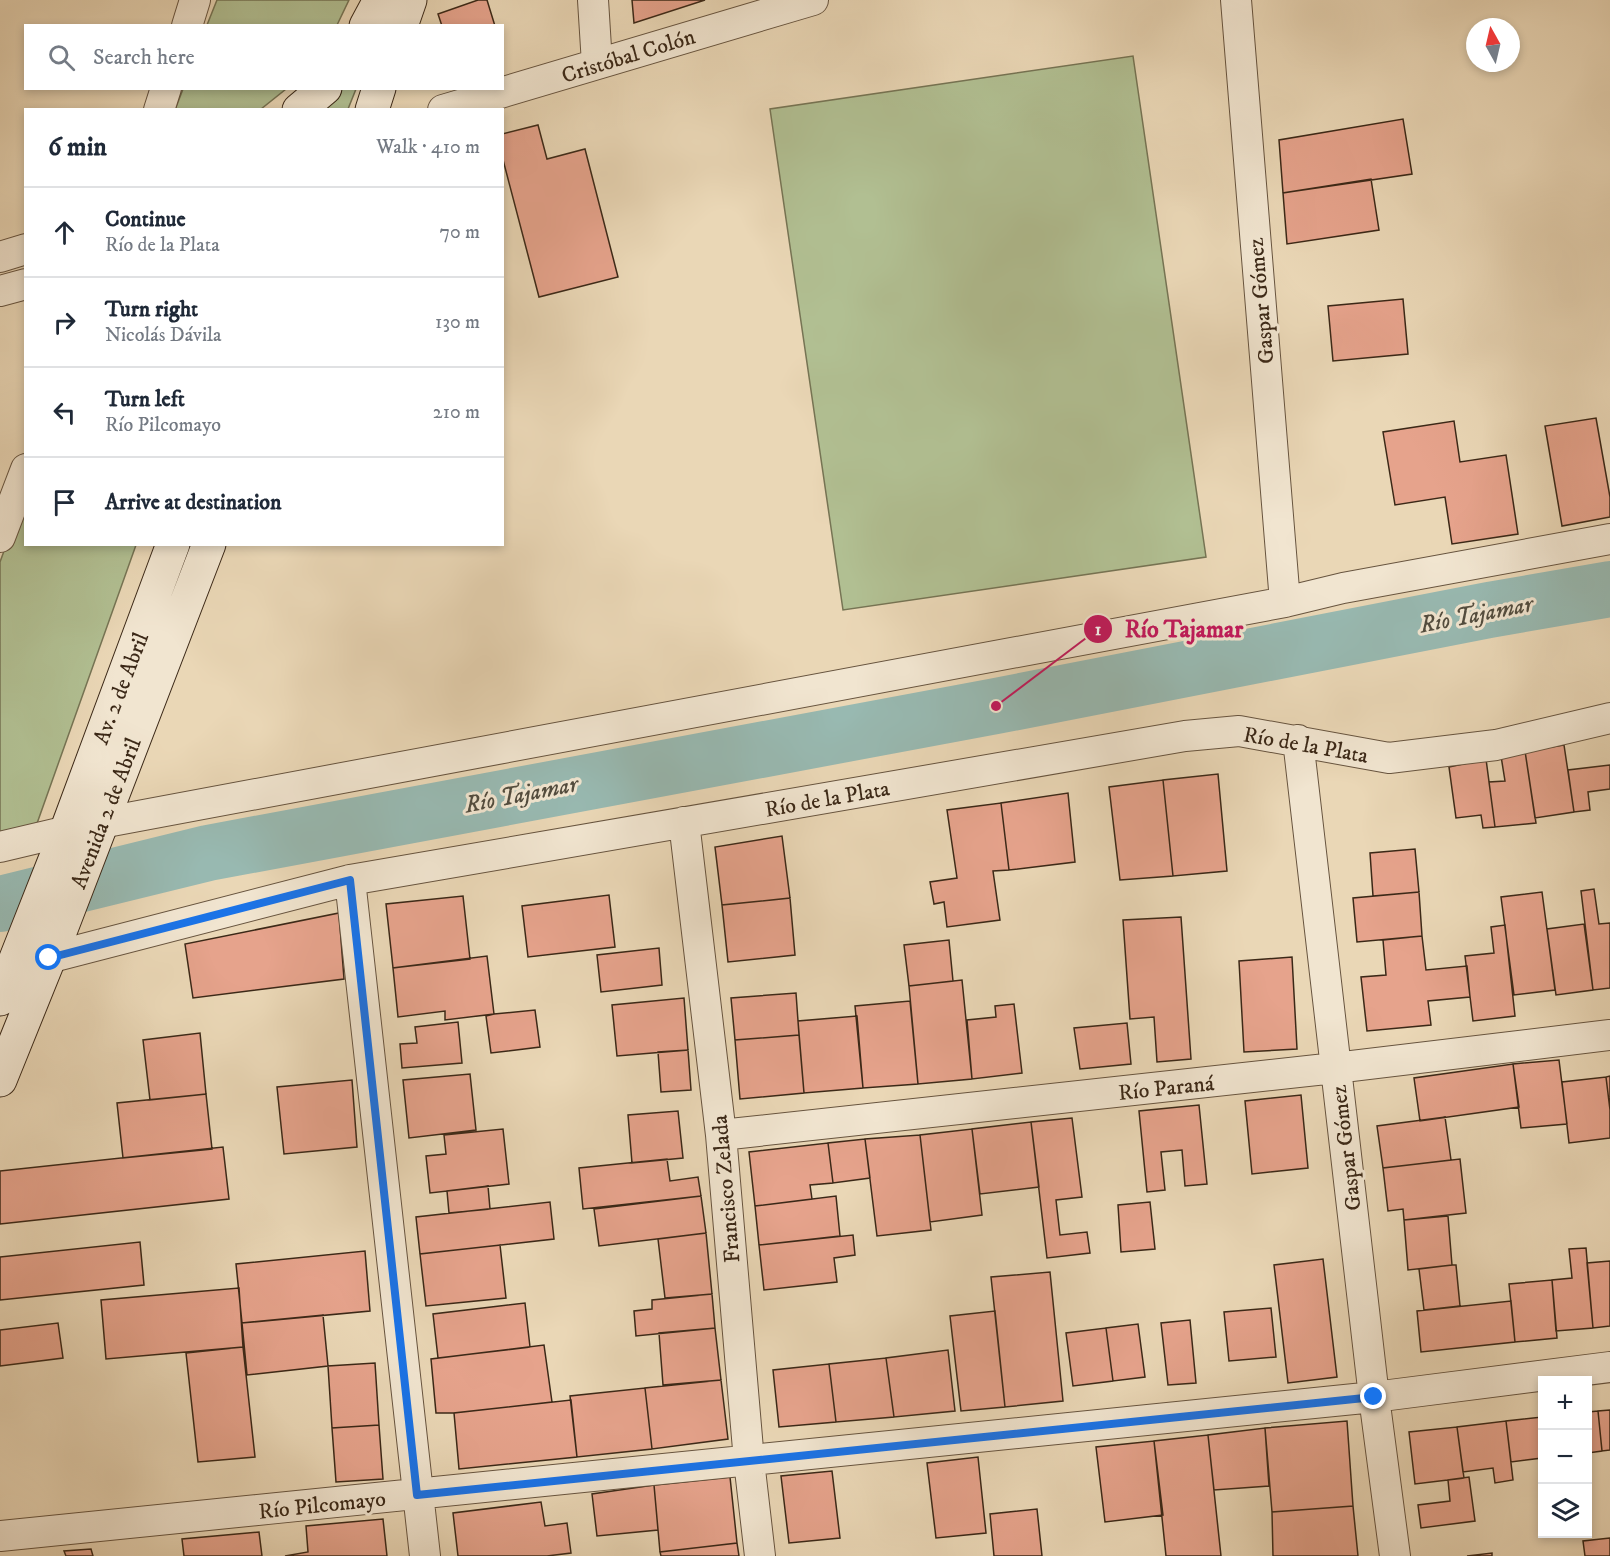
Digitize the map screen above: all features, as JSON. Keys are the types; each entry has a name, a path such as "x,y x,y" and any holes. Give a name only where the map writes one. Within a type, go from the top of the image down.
{"main road":[{"path":"367,24 380,0"},
{"path":"402,24 410,0"},
{"path":"301,108 323,90"},
{"path":"373,108 378,90"},
{"name":"Av. 2 de Abril","path":"88,831 172,546"},
{"name":"Avenida 2 de Abril","path":"0,1080 61,929 88,831 208,546"},
{"name":"Avenida 2 de Abril","path":"0,999 7,968 88,831"}],"street":[{"path":"188,24 195,0"},
{"path":"593,0 597,64"},
{"name":"Cristóbal Colón","path":"450,108 813,0"},
{"name":"Gaspar Gómez","path":"1236,0 1285,602"},
{"path":"160,108 165,90"},
{"path":"0,257 24,250"},
{"path":"0,291 24,285"},
{"path":"0,537 24,474"},
{"path":"0,847 1285,602 1343,588 1610,539"},
{"name":"Río de la Plata","path":"7,968 350,880 1185,736 1239,731 1389,758 1496,745 1610,718"},
{"name":"Gaspar Gómez","path":"1298,740 1374,1397 1395,1556"},
{"name":"Francisco Zelada","path":"684,822 721,1135 749,1461 760,1556"},
{"path":"350,880 425,1556"},
{"name":"Río Paraná","path":"721,1135 1335,1068 1610,1035"},
{"name":"Río Pilcomayo","path":"0,1536 1374,1397 1610,1367"}],"green space":[{"path":"217,0 349,0 337,24 207,24"},
{"path":"1133,56 1206,557 843,610 770,109"},
{"path":"183,90 285,90 262,108 176,108"},
{"path":"338,90 356,90 348,108 320,108"},
{"path":"24,497 24,546 136,546 35,829 0,837 0,562"}],"building":[{"path":"478,0 487,0 494,24 441,24 438,14"},
{"path":"632,0 705,0 634,23"},
{"path":"1403,119 1412,174 1283,193 1279,140"},
{"path":"538,125 547,159 585,149 618,277 539,297 504,164 504,134"},
{"path":"1371,179 1379,230 1287,244 1283,193"},
{"path":"1403,299 1408,354 1333,361 1328,306"},
{"path":"1596,418 1610,497 1610,517 1562,526 1545,426"},
{"path":"1454,421 1460,462 1506,455 1518,534 1452,544 1445,497 1395,505 1383,432"},
{"path":"1564,745 1574,812 1535,818 1525,751"},
{"path":"1525,751 1536,823 1495,827 1489,782 1505,781 1501,756"},
{"path":"1486,759 1495,827 1483,828 1481,815 1456,818 1449,767"},
{"path":"1610,765 1610,789 1588,792 1590,810 1574,812 1568,770"},
{"path":"1218,774 1227,871 1173,876 1163,780"},
{"path":"1163,780 1173,876 1120,880 1109,787"},
{"path":"1068,793 1075,862 1009,870 1001,803"},
{"path":"1001,803 1009,870 993,871 1000,920 947,927 944,902 934,904 930,882 957,878 947,810"},
{"path":"782,836 790,898 722,905 715,847"},
{"path":"1415,849 1419,892 1373,896 1370,853"},
{"path":"1594,889 1599,924 1610,923 1610,988 1593,990 1581,891"},
{"path":"1419,892 1422,936 1357,942 1353,898"},
{"path":"1542,892 1555,990 1514,995 1501,897"},
{"path":"609,895 615,947 528,957 522,906"},
{"path":"463,896 470,959 393,968 386,904"},
{"path":"790,898 795,955 728,962 722,905"},
{"path":"339,913 344,979 193,998 185,944"},
{"path":"1181,917 1191,1059 1157,1062 1154,1017 1130,1019 1123,920"},
{"path":"1584,924 1593,990 1556,995 1547,929"},
{"path":"1505,925 1515,1016 1473,1021 1465,956 1494,953 1491,927"},
{"path":"1422,936 1426,970 1467,966 1470,997 1428,1001 1431,1025 1367,1031 1361,977 1386,975 1383,940"},
{"path":"949,940 953,981 909,986 904,945"},
{"path":"659,948 662,985 601,992 597,955"},
{"path":"487,956 494,1014 445,1020 445,1011 398,1017 393,968"},
{"path":"1292,957 1297,1049 1244,1052 1239,961"},
{"path":"962,980 972,1079 918,1084 909,986"},
{"path":"796,993 799,1035 735,1040 731,998"},
{"path":"684,998 688,1050 617,1056 612,1005"},
{"path":"910,1001 918,1084 863,1088 855,1006"},
{"path":"1014,1004 1022,1073 972,1079 967,1020 996,1017 995,1006"},
{"path":"535,1010 540,1047 491,1053 486,1016"},
{"path":"857,1016 863,1088 804,1093 798,1021"},
{"path":"458,1022 462,1063 402,1068 400,1044 417,1043 415,1027"},
{"path":"1127,1023 1131,1064 1080,1069 1074,1028"},
{"path":"200,1033 206,1094 150,1100 143,1040"},
{"path":"799,1035 804,1093 740,1099 735,1040"},
{"path":"688,1050 691,1090 661,1092 658,1052"},
{"path":"1559,1060 1567,1124 1521,1128 1513,1064"},
{"path":"1513,1064 1519,1107 1420,1121 1414,1078"},
{"path":"470,1074 476,1130 409,1138 403,1080"},
{"path":"1610,1076 1610,1110 1606,1077"},
{"path":"1606,1077 1610,1110 1610,1138 1569,1143 1562,1082"},
{"path":"352,1080 357,1147 284,1154 277,1087"},
{"path":"206,1094 212,1149 123,1158 117,1103"},
{"path":"1301,1095 1308,1168 1252,1174 1245,1101"},
{"path":"1199,1105 1207,1184 1185,1186 1182,1150 1161,1152 1165,1190 1147,1192 1139,1111"},
{"path":"678,1111 683,1158 632,1163 628,1115"},
{"path":"1445,1117 1451,1160 1383,1168 1377,1126"},
{"path":"1072,1118 1082,1197 1056,1200 1060,1235 1087,1232 1090,1253 1047,1258 1031,1122"},
{"path":"1031,1122 1039,1187 980,1194 972,1129"},
{"path":"503,1129 509,1184 430,1193 426,1156 446,1154 444,1135"},
{"path":"972,1129 982,1215 930,1222 920,1135"},
{"path":"920,1135 931,1230 877,1236 865,1139"},
{"path":"865,1139 870,1178 833,1183 828,1143"},
{"path":"828,1143 833,1183 810,1185 812,1199 755,1206 749,1152"},
{"path":"223,1147 229,1199 0,1224 0,1171"},
{"path":"667,1159 670,1181 698,1177 701,1196 583,1209 579,1168"},
{"path":"1460,1159 1466,1213 1404,1220 1403,1209 1388,1211 1383,1168"},
{"path":"488,1186 490,1209 449,1213 447,1191"},
{"path":"701,1196 706,1233 599,1246 594,1209"},
{"path":"836,1196 840,1236 759,1245 755,1206"},
{"path":"550,1202 554,1239 420,1254 416,1217"},
{"path":"1150,1202 1155,1249 1121,1252 1118,1205"},
{"path":"1448,1216 1452,1265 1408,1270 1404,1220"},
{"path":"706,1233 712,1294 665,1298 658,1239"},
{"path":"853,1235 855,1255 834,1258 837,1282 764,1290 759,1245"},
{"path":"140,1242 144,1285 0,1300 0,1257"},
{"path":"500,1245 506,1298 426,1306 420,1254"},
{"path":"1586,1248 1593,1328 1556,1331 1552,1280 1572,1278 1569,1249"},
{"path":"365,1251 370,1311 242,1323 236,1264"},
{"path":"1323,1259 1337,1377 1288,1383 1274,1265"},
{"path":"1610,1261 1610,1326 1593,1328 1587,1263"},
{"path":"1456,1265 1460,1306 1424,1310 1419,1269"},
{"path":"1050,1272 1063,1401 1005,1407 991,1277"},
{"path":"1552,1280 1557,1338 1515,1342 1509,1284"},
{"path":"239,1288 243,1347 106,1359 101,1300"},
{"path":"712,1294 715,1328 636,1336 634,1311 652,1309 652,1300"},
{"path":"1511,1301 1515,1342 1421,1352 1417,1311"},
{"path":"525,1303 530,1347 438,1358 433,1314"},
{"path":"1271,1308 1276,1357 1229,1361 1224,1312"},
{"path":"995,1311 1005,1407 961,1411 950,1316"},
{"path":"323,1315 328,1366 247,1375 242,1323"},
{"path":"1190,1320 1196,1383 1168,1385 1161,1323"},
{"path":"58,1323 63,1358 0,1366 0,1330"},
{"path":"1138,1324 1145,1377 1113,1381 1106,1328"},
{"path":"715,1328 721,1380 663,1385 659,1333"},
{"path":"1106,1328 1113,1381 1073,1386 1066,1333"},
{"path":"544,1345 552,1402 436,1413 431,1359"},
{"path":"243,1347 255,1457 198,1462 186,1353"},
{"path":"948,1350 955,1411 894,1417 886,1358"},
{"path":"886,1358 894,1417 836,1422 829,1364"},
{"path":"375,1363 379,1425 332,1428 328,1366"},
{"path":"829,1364 836,1422 779,1427 773,1370"},
{"path":"721,1380 728,1439 652,1449 645,1388"},
{"path":"645,1388 652,1449 577,1457 570,1396"},
{"path":"571,1400 577,1457 459,1469 454,1413"},
{"path":"1610,1410 1610,1450 1602,1451 1598,1411"},
{"path":"1598,1411 1602,1451 1592,1452 1592,1430 1592,1412"},
{"path":"1538,1417 1538,1459 1511,1462 1506,1421"},
{"path":"1347,1421 1353,1506 1272,1512 1265,1428"},
{"path":"1506,1421 1513,1480 1495,1483 1493,1468 1463,1472 1457,1427"},
{"path":"379,1425 383,1479 336,1482 332,1428"},
{"path":"1457,1427 1464,1478 1415,1484 1409,1432"},
{"path":"1265,1428 1269,1486 1214,1490 1208,1435"},
{"path":"1208,1435 1221,1556 1166,1556 1154,1441"},
{"path":"1154,1441 1163,1515 1105,1522 1096,1447"},
{"path":"978,1457 986,1533 936,1538 927,1463"},
{"path":"832,1471 840,1538 789,1543 781,1476"},
{"path":"730,1477 737,1543 660,1552 654,1485"},
{"path":"1469,1477 1475,1521 1421,1528 1418,1505 1450,1501 1448,1480"},
{"path":"654,1485 658,1530 597,1536 592,1494"},
{"path":"541,1502 545,1526 567,1523 571,1553 547,1556 458,1556 453,1513"},
{"path":"1353,1506 1358,1556 1273,1556 1272,1512"},
{"path":"1037,1509 1042,1556 994,1556 990,1514"},
{"path":"383,1519 387,1556 285,1556 308,1552 306,1526"},
{"path":"259,1532 262,1556 184,1556 182,1539"},
{"path":"1610,1538 1610,1556 1585,1556 1583,1541"},
{"path":"737,1543 739,1556 661,1556 660,1552"},
{"path":"91,1549 93,1556 66,1556 64,1551"},
{"path":"1492,1553 1492,1556 1467,1556"}],"waterway":[{"name":"Río Tajamar","path":"0,904 208,853 1610,589"}],"place":[{"name":"Río Tajamar","path":"996,706"}],"route":[{"path":"49,958 350,880 417,1495 1374,1397"}]}
